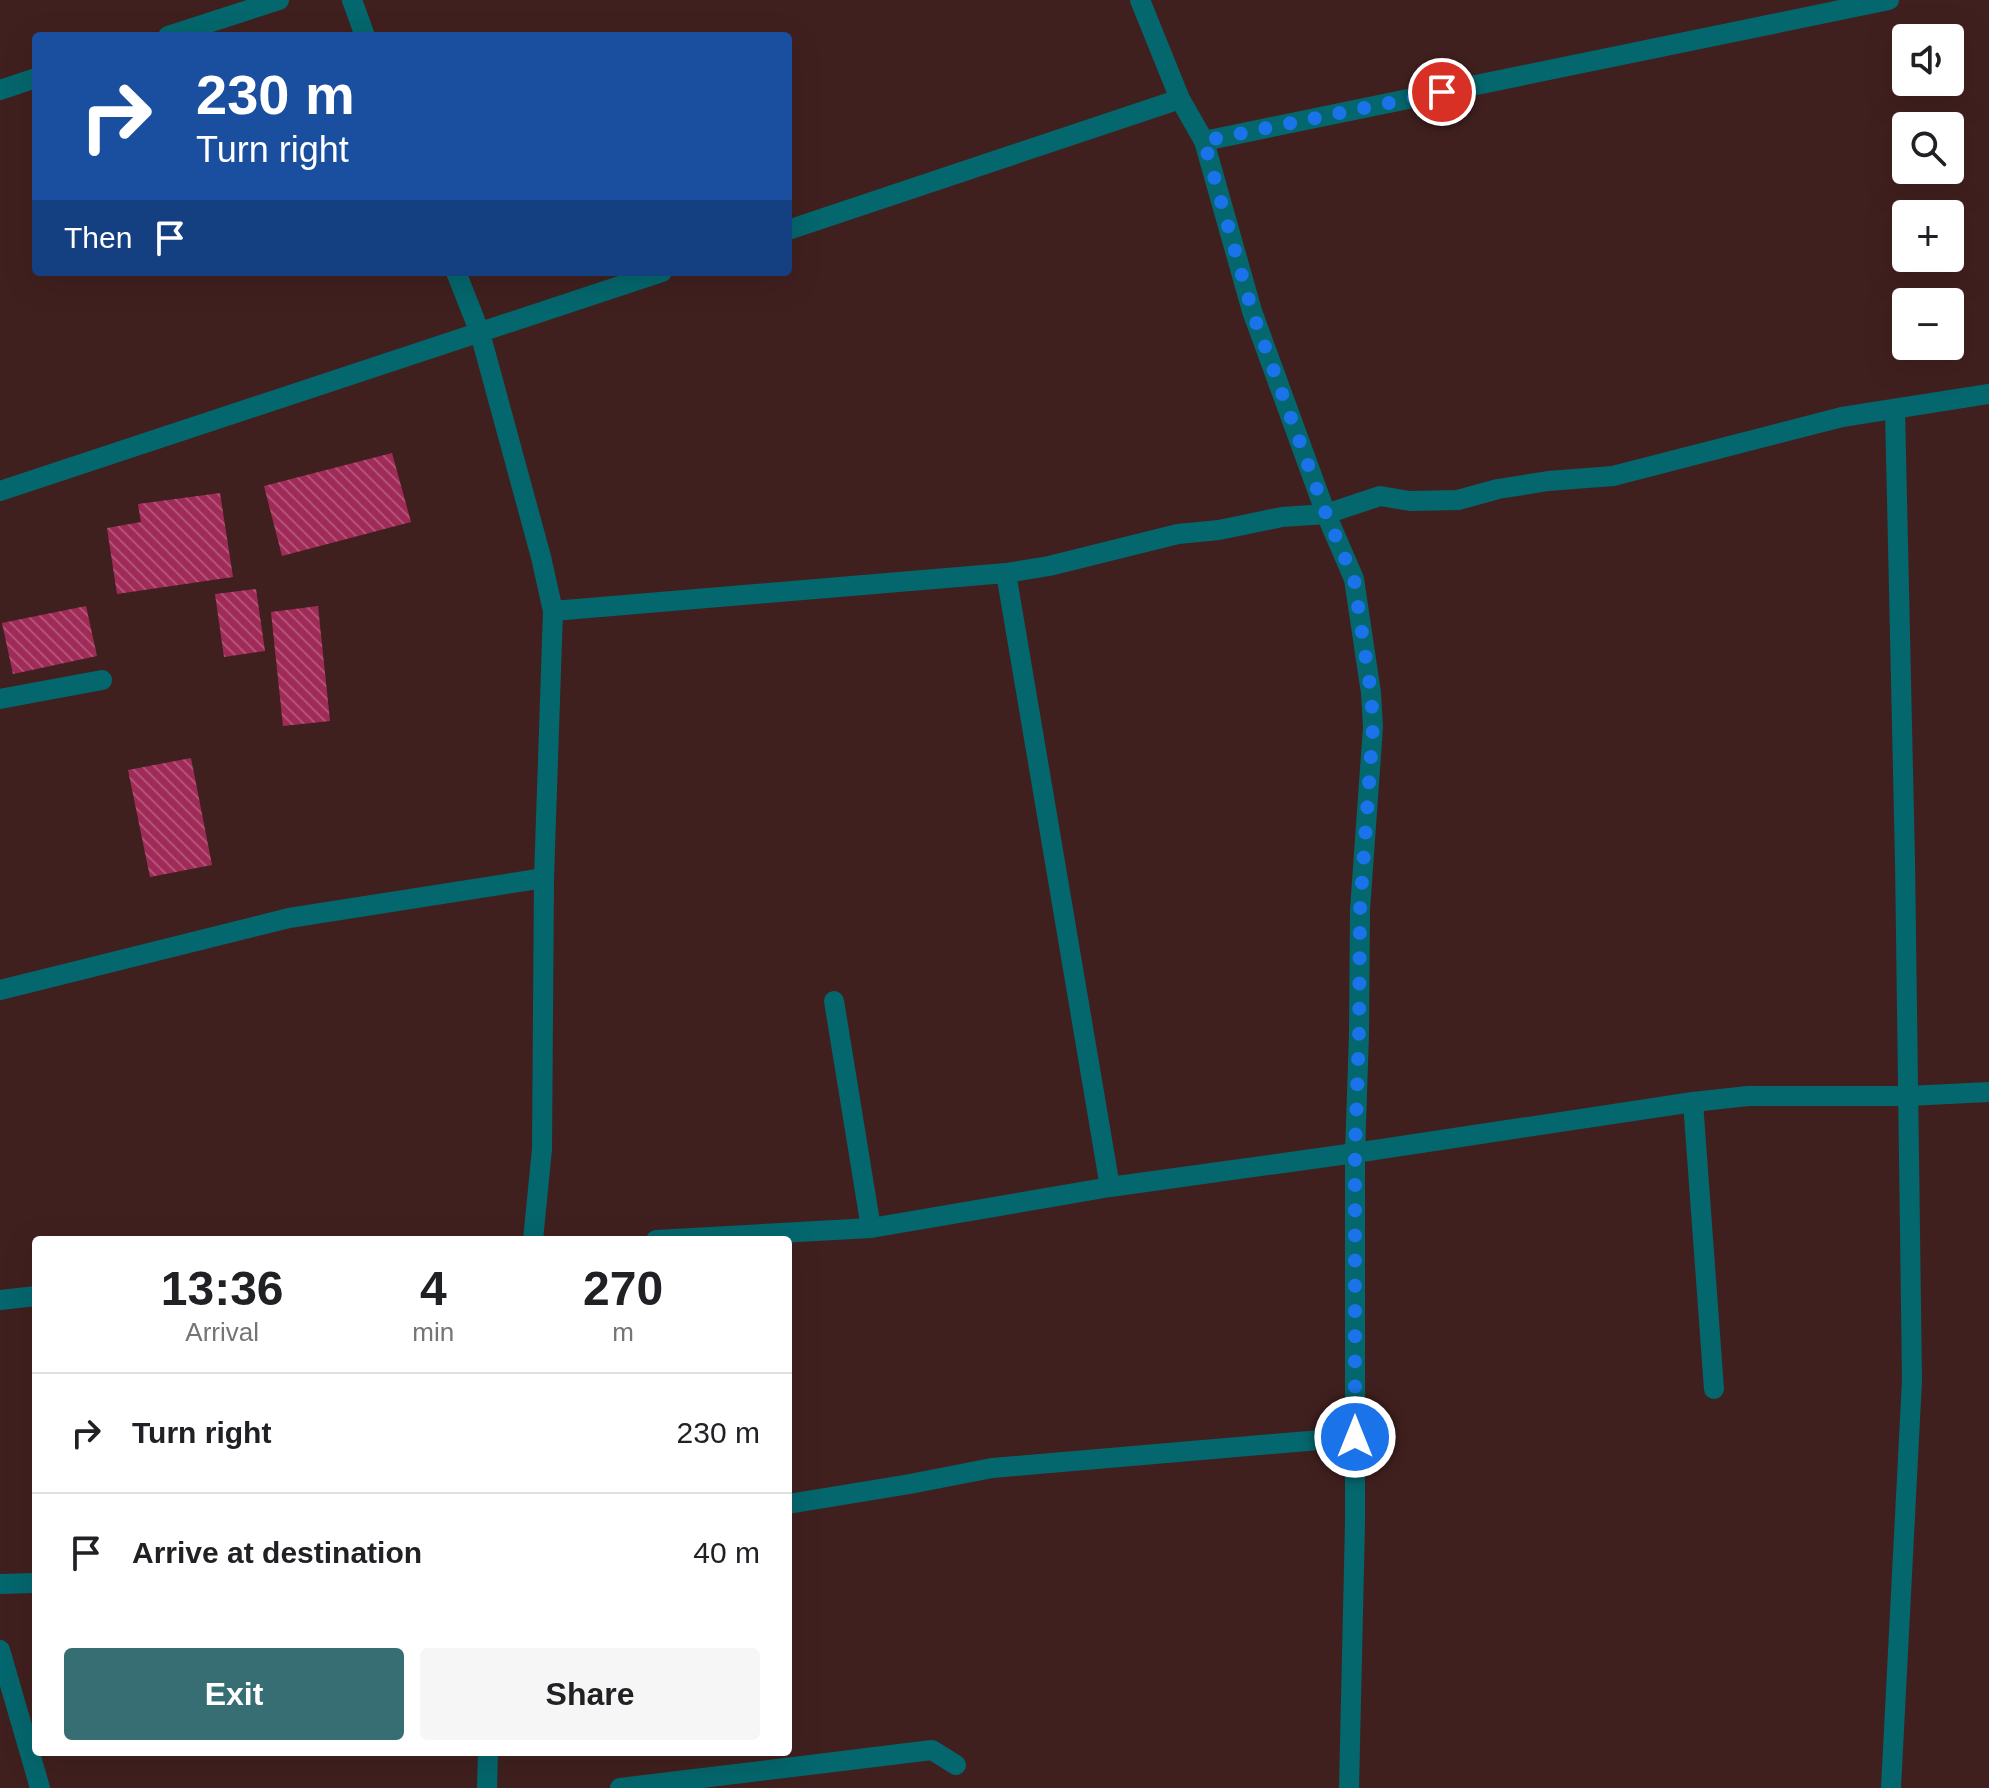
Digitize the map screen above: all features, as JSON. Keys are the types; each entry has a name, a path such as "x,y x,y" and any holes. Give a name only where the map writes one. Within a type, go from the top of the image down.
{"street":[{"path":"180,32 279,0"},
{"path":"352,0 364,32"},
{"path":"1140,0 1180,99 1204,141 1252,311 1326,514 1354,579 1371,693 1373,727 1360,910 1355,1153 1355,1437 1349,1788"},
{"path":"1204,141 1889,0"},
{"path":"0,90 32,79"},
{"path":"792,229 1180,99"},
{"path":"458,276 480,333 553,611 544,878 542,1149 533,1236"},
{"path":"0,491 650,276"},
{"path":"553,611 1006,573 1049,566 1178,534 1219,530 1282,517 1326,514 1380,496 1410,501 1458,500 1498,489 1548,481 1613,476 1842,417 1989,394"},
{"path":"1891,1788 1912,1380 1895,409"},
{"path":"1006,573 1110,1187"},
{"path":"0,699 102,680"},
{"path":"0,990 289,918 544,878"},
{"path":"834,1001 871,1228"},
{"path":"728,1236 871,1228 1110,1187 1693,1102 1748,1096 1908,1096 1989,1092"},
{"path":"1693,1102 1714,1389"},
{"path":"0,1300 32,1296"},
{"path":"792,1503 992,1468 1355,1437"},
{"path":"0,1584 32,1583"},
{"path":"0,1650 40,1788"},
{"path":"620,1788 932,1750 956,1765"},
{"path":"487,1788 488,1756"}],"building":[{"path":"392,453 411,522 282,556 264,486"},
{"path":"220,493 233,577 117,594 107,528 141,522 138,504"},
{"path":"256,589 265,651 224,657 215,594"},
{"path":"86,606 97,656 13,674 2,623"},
{"path":"318,606 330,721 283,726 271,612"},
{"path":"191,758 212,865 150,877 128,770"}],"route":[{"path":"1355,1437 1355,1153 1360,910 1373,727 1371,693 1354,579 1326,514 1252,311 1204,141 1442,92"}]}
